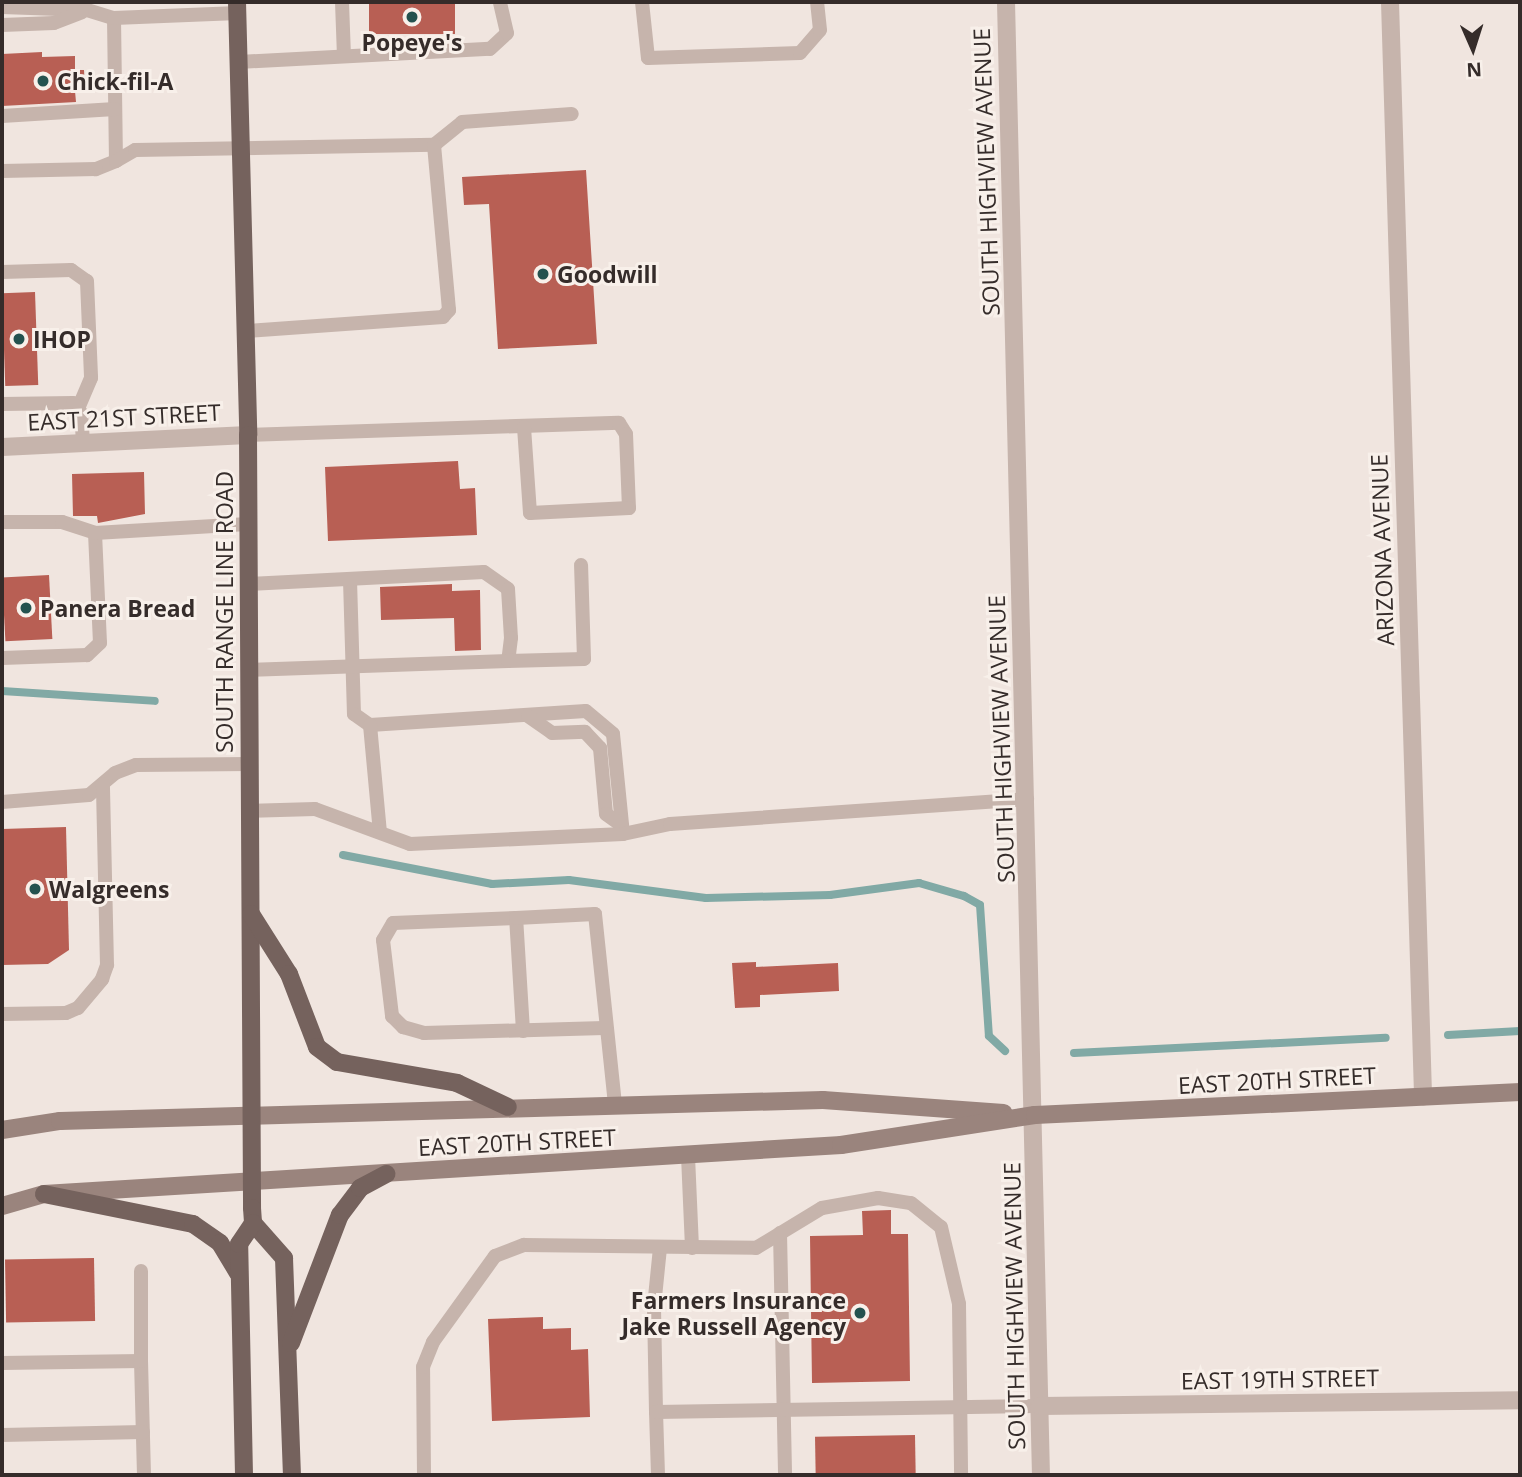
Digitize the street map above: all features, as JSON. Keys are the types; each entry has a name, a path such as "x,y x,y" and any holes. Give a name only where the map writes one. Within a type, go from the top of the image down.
{"main road":[{"name":"SOUTH RANGE LINE ROAD","path":"237,7 248,435 253,1223 239,1244 244,1475"},
{"path":"250,912 289,974 317,1047 327,1055 359,1070 457,1083 508,1107"},
{"name":"EAST 20TH STREET","path":"2,1206 44,1194 841,1145 1035,1115 1520,1092"},
{"name":"EAST 20TH STREET","path":"2,1130 60,1121 823,1100 1035,1115"},
{"path":"288,1350 340,1215 360,1188 386,1174"},
{"path":"44,1194 192,1224 220,1244 238,1273"},
{"path":"253,1223 284,1258 292,1475"}],"street":[{"name":"SOUTH HIGHVIEW AVENUE","path":"1006,2 1035,1115 1041,1475"},
{"name":"ARIZONA AVENUE","path":"1390,2 1423,1097"},
{"name":"EAST 21ST STREET","path":"2,447 248,435"},
{"name":"EAST 19TH STREET","path":"1040,1406 1520,1400"}],"lane":[{"path":"342,2 344,56"},
{"path":"239,62 490,49 507,33 500,2"},
{"path":"642,2 648,58 800,53 820,30 817,2"},
{"path":"2,7 87,10 114,18 237,7"},
{"path":"2,25 54,23 87,10"},
{"path":"114,18 116,161"},
{"path":"2,116 115,109"},
{"path":"2,171 96,169 135,150 434,145 462,122 572,114"},
{"path":"246,331 443,317 449,310 434,145"},
{"path":"2,272 71,270 87,281 92,378 78,408 83,443"},
{"path":"2,404 73,403 78,408"},
{"path":"248,435 619,423 626,434 629,508 530,513 524,427"},
{"path":"2,522 62,522 95,533 248,524"},
{"path":"2,658 87,655 100,643 95,533"},
{"path":"249,670 351,664 584,659 581,565"},
{"path":"249,584 484,572 508,589 508,661"},
{"path":"349,580 354,714 370,725 586,711 613,734 624,813 622,830"},
{"path":"528,716 552,733 585,732 600,748 606,814 622,830"},
{"path":"370,725 380,832"},
{"path":"2,802 63,800 89,795 136,765 250,764"},
{"path":"2,1014 66,1013 78,1008 102,979 107,965 103,784"},
{"path":"249,811 316,809 411,845 1027,799"},
{"path":"604,1028 424,1033 403,1027 392,1016 383,940 393,923 595,914 604,1028 615,1104"},
{"path":"516,918 523,1031"},
{"path":"688,1156 692,1248"},
{"path":"424,1475 423,1367 433,1342 495,1256 524,1245 756,1248 822,1208 878,1198 911,1203 941,1227 959,1304 961,1475"},
{"path":"780,1233 785,1475"},
{"path":"644,1475 658,1475 654,1307 660,1248"},
{"path":"141,1271 144,1475"},
{"path":"2,1363 141,1361"},
{"path":"656,1412 1040,1406"},
{"path":"2,1435 143,1432"}],"building":[{"name":"Popeye's","path":"369,2 455,2 455,34 369,34"},
{"name":"Chick-fil-A","path":"42,52 42,57 75,56 75,70 84,70 85,91 75,91 76,102 2,106 2,54"},
{"name":"Goodwill","path":"586,170 597,344 498,349 489,204 464,205 462,177"},
{"name":"IHOP","path":"35,292 38,385 5,386 2,293"},
{"path":"458,461 460,489 475,488 477,535 328,541 325,467"},
{"path":"144,472 145,514 98,523 97,516 73,516 72,474"},
{"name":"Panera Bread","path":"49,575 52,639 5,641 2,577"},
{"path":"452,584 452,591 480,590 481,650 455,651 454,618 381,620 380,587"},
{"name":"Walgreens","path":"66,827 69,950 48,964 2,965 2,829"},
{"path":"756,962 756,967 838,963 839,991 760,995 760,1007 735,1008 732,963"},
{"path":"891,1210 891,1234 908,1234 910,1381 812,1383 810,1236 863,1235 862,1211"},
{"path":"94,1258 95,1321 6,1323 5,1260"},
{"path":"543,1317 543,1329 571,1328 571,1350 588,1349 590,1417 492,1421 488,1319"},
{"path":"915,1435 916,1475 816,1475 815,1437"}],"waterway":[{"path":"2,691 155,701"},
{"path":"343,855 492,884 569,880 706,898 830,895 919,883 964,896 980,905 989,1036 1005,1051"},
{"path":"1448,1035 1520,1031"},
{"path":"1074,1053 1386,1038"}],"place":[{"name":"Popeye's","path":"412,17"},
{"name":"Chick-fil-A","path":"43,81"},
{"name":"Goodwill","path":"543,274"},
{"name":"IHOP","path":"19,339"},
{"name":"Panera Bread","path":"26,608"},
{"name":"Walgreens","path":"35,889"},
{"name":"Farmers Insurance Jake Russell Agency","path":"860,1313"}]}
